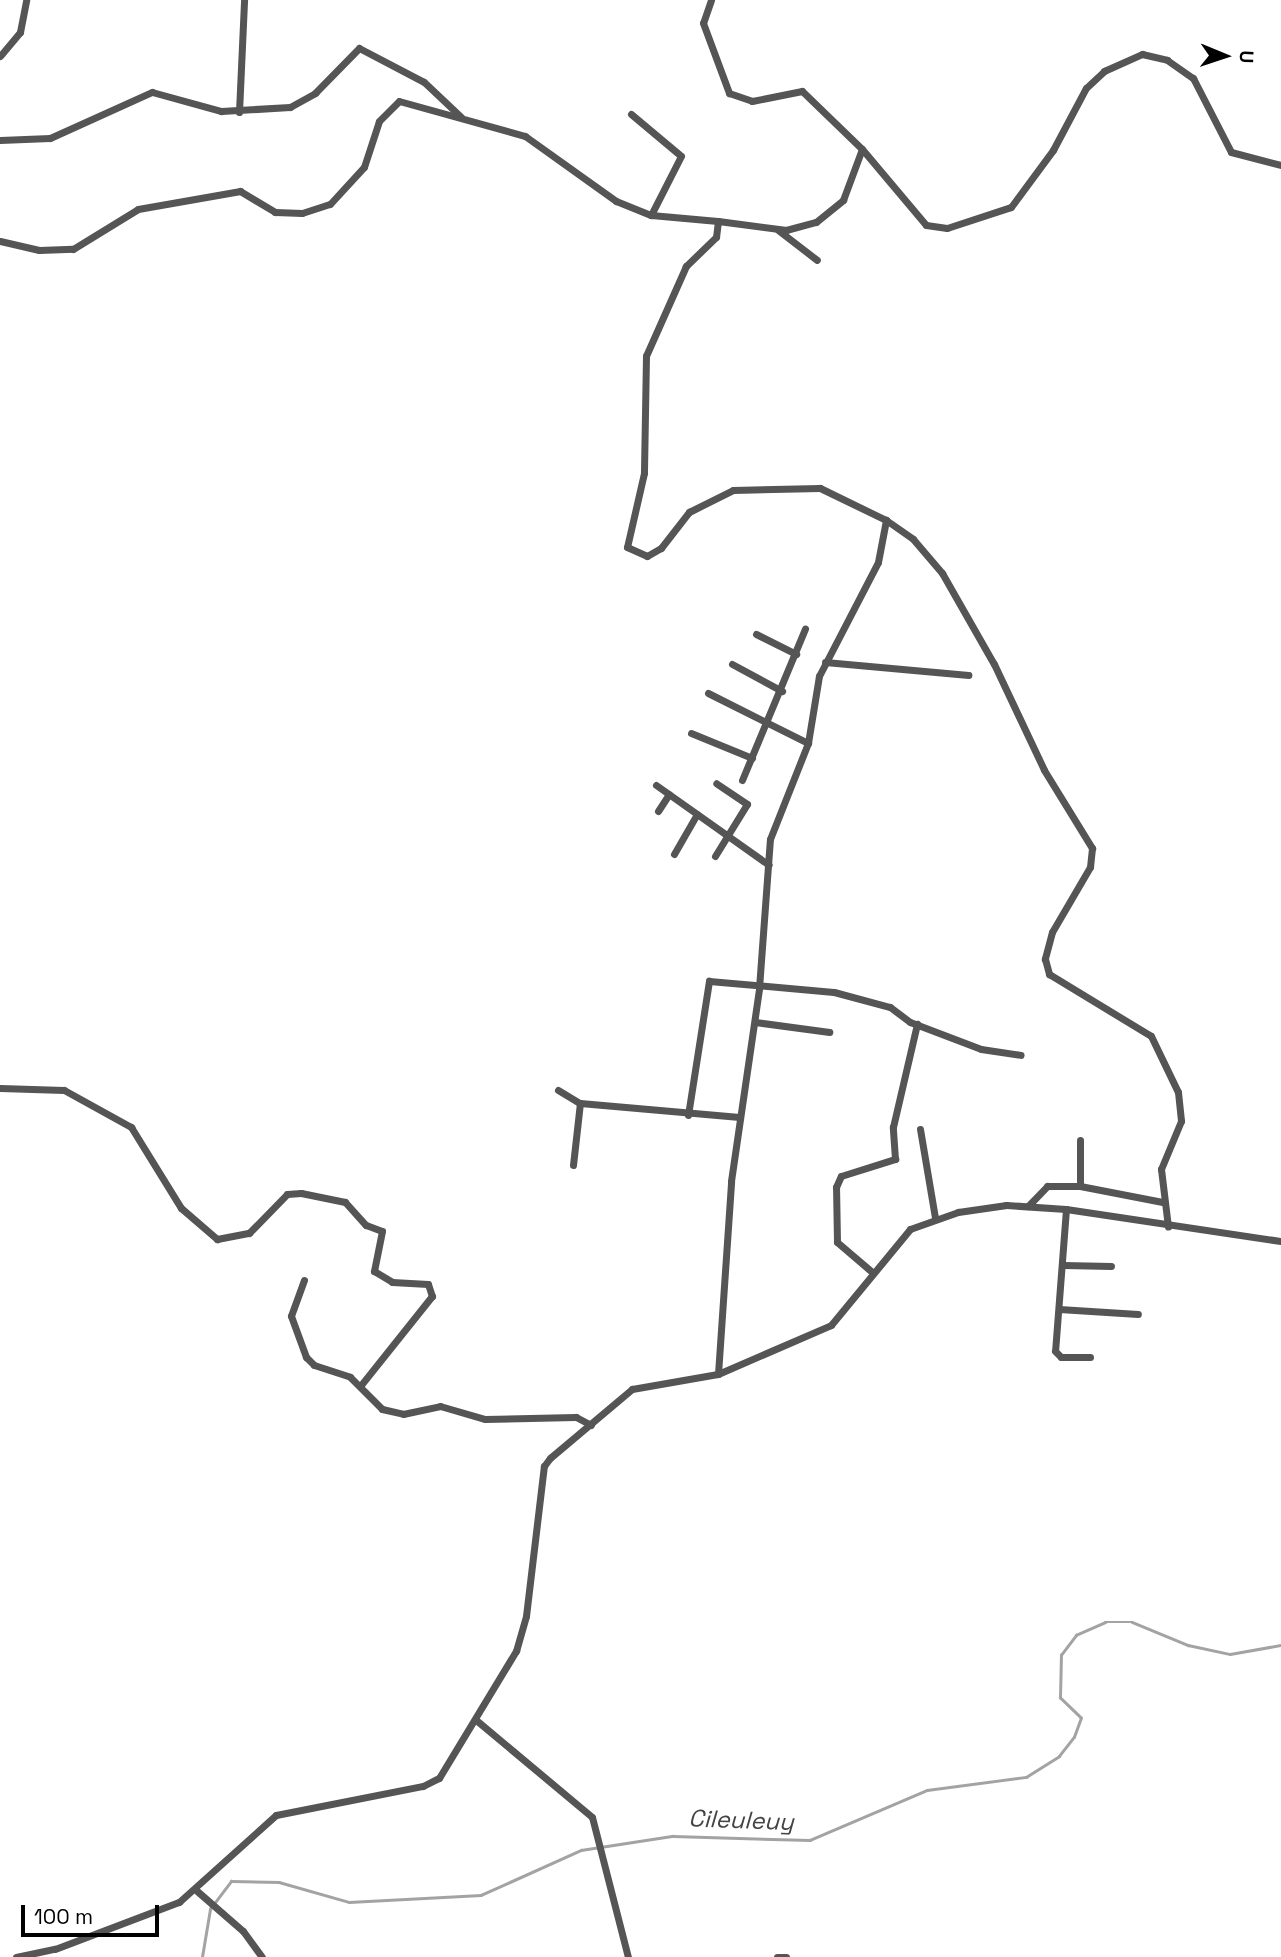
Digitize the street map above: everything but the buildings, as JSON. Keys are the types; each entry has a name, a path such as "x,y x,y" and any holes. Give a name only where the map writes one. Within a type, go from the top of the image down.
{"street":[{"path":"0,56 20,32 26,0"},
{"path":"239,112 244,0"},
{"path":"711,0 703,23 729,93 752,101 802,91 862,149 926,225 947,228 1011,207 1022,198 1092,81 1110,68 1148,54 1193,78 1231,152 1281,165"},
{"path":"0,140 50,138 152,92 239,112 303,102 359,48 424,82 462,118"},
{"path":"0,241 39,250 73,249 138,209 240,191 266,210 302,213 330,204 352,184 364,167 379,121 393,103 462,118 525,136 616,201 651,215 777,229 803,228 837,208 862,149"},
{"path":"631,114 681,156 651,215"},
{"path":"718,221 716,237 686,266 646,356 644,473 627,547 647,556 661,548 689,512 750,488 821,488 886,520 913,539 942,573 994,664 1044,770 1088,836 1093,861 1062,909 1046,966 1053,981 1151,1036 1161,1048 1181,1121 1161,1169 1162,1202 1168,1227"},
{"path":"777,229 817,260"},
{"path":"718,1374 739,1117 755,1022 769,865 778,810 808,743 825,662 878,562 886,520"},
{"path":"742,780 806,629"},
{"path":"755,634 796,654"},
{"path":"825,662 968,675"},
{"path":"732,664 782,691"},
{"path":"708,693 808,743"},
{"path":"691,733 752,758"},
{"path":"715,856 747,804 716,783"},
{"path":"656,785 729,834 769,865"},
{"path":"658,811 669,794"},
{"path":"674,854 697,814"},
{"path":"688,1115 706,984 834,992 890,1007 916,1024 981,1049 1021,1055"},
{"path":"755,1022 829,1032"},
{"path":"872,1272 837,1242 836,1187 841,1176 895,1158 893,1127 916,1024"},
{"path":"0,1088 64,1090 131,1127 181,1208 217,1238 248,1233 280,1199 300,1193 345,1202 366,1225 382,1231 374,1271 392,1282 428,1284 432,1296 361,1385"},
{"path":"558,1090 580,1102 688,1115 739,1117"},
{"path":"573,1165 580,1102"},
{"path":"920,1129 935,1218"},
{"path":"1080,1140 1080,1186"},
{"path":"1028,1206 1047,1186 1080,1186 1162,1202"},
{"path":"16,1957 55,1949 197,1892 276,1815 424,1786 439,1778 516,1651 526,1616 544,1466 617,1398 647,1383 718,1374 831,1325 902,1235 935,1218 1028,1206 1066,1209 1168,1227 1281,1241"},
{"path":"1066,1209 1056,1354 1090,1357"},
{"path":"1063,1265 1111,1266"},
{"path":"304,1280 291,1316 306,1357 361,1385 392,1414 432,1406 485,1419 576,1417 591,1425"},
{"path":"1059,1309 1138,1314"},
{"path":"476,1720 588,1812 596,1830 628,1957"},
{"path":"197,1892 211,1907 228,1917 262,1957"},
{"path":"777,1957 786,1957"}],"waterway":[{"name":"Cileuleuy","path":"202,1957 210,1909 231,1881 279,1882 349,1902 481,1895 581,1850 673,1836 810,1840 927,1790 1026,1777 1059,1756 1074,1737 1081,1718 1060,1698 1061,1655 1076,1635 1105,1622 1132,1622 1188,1645 1230,1654 1281,1645"}]}
